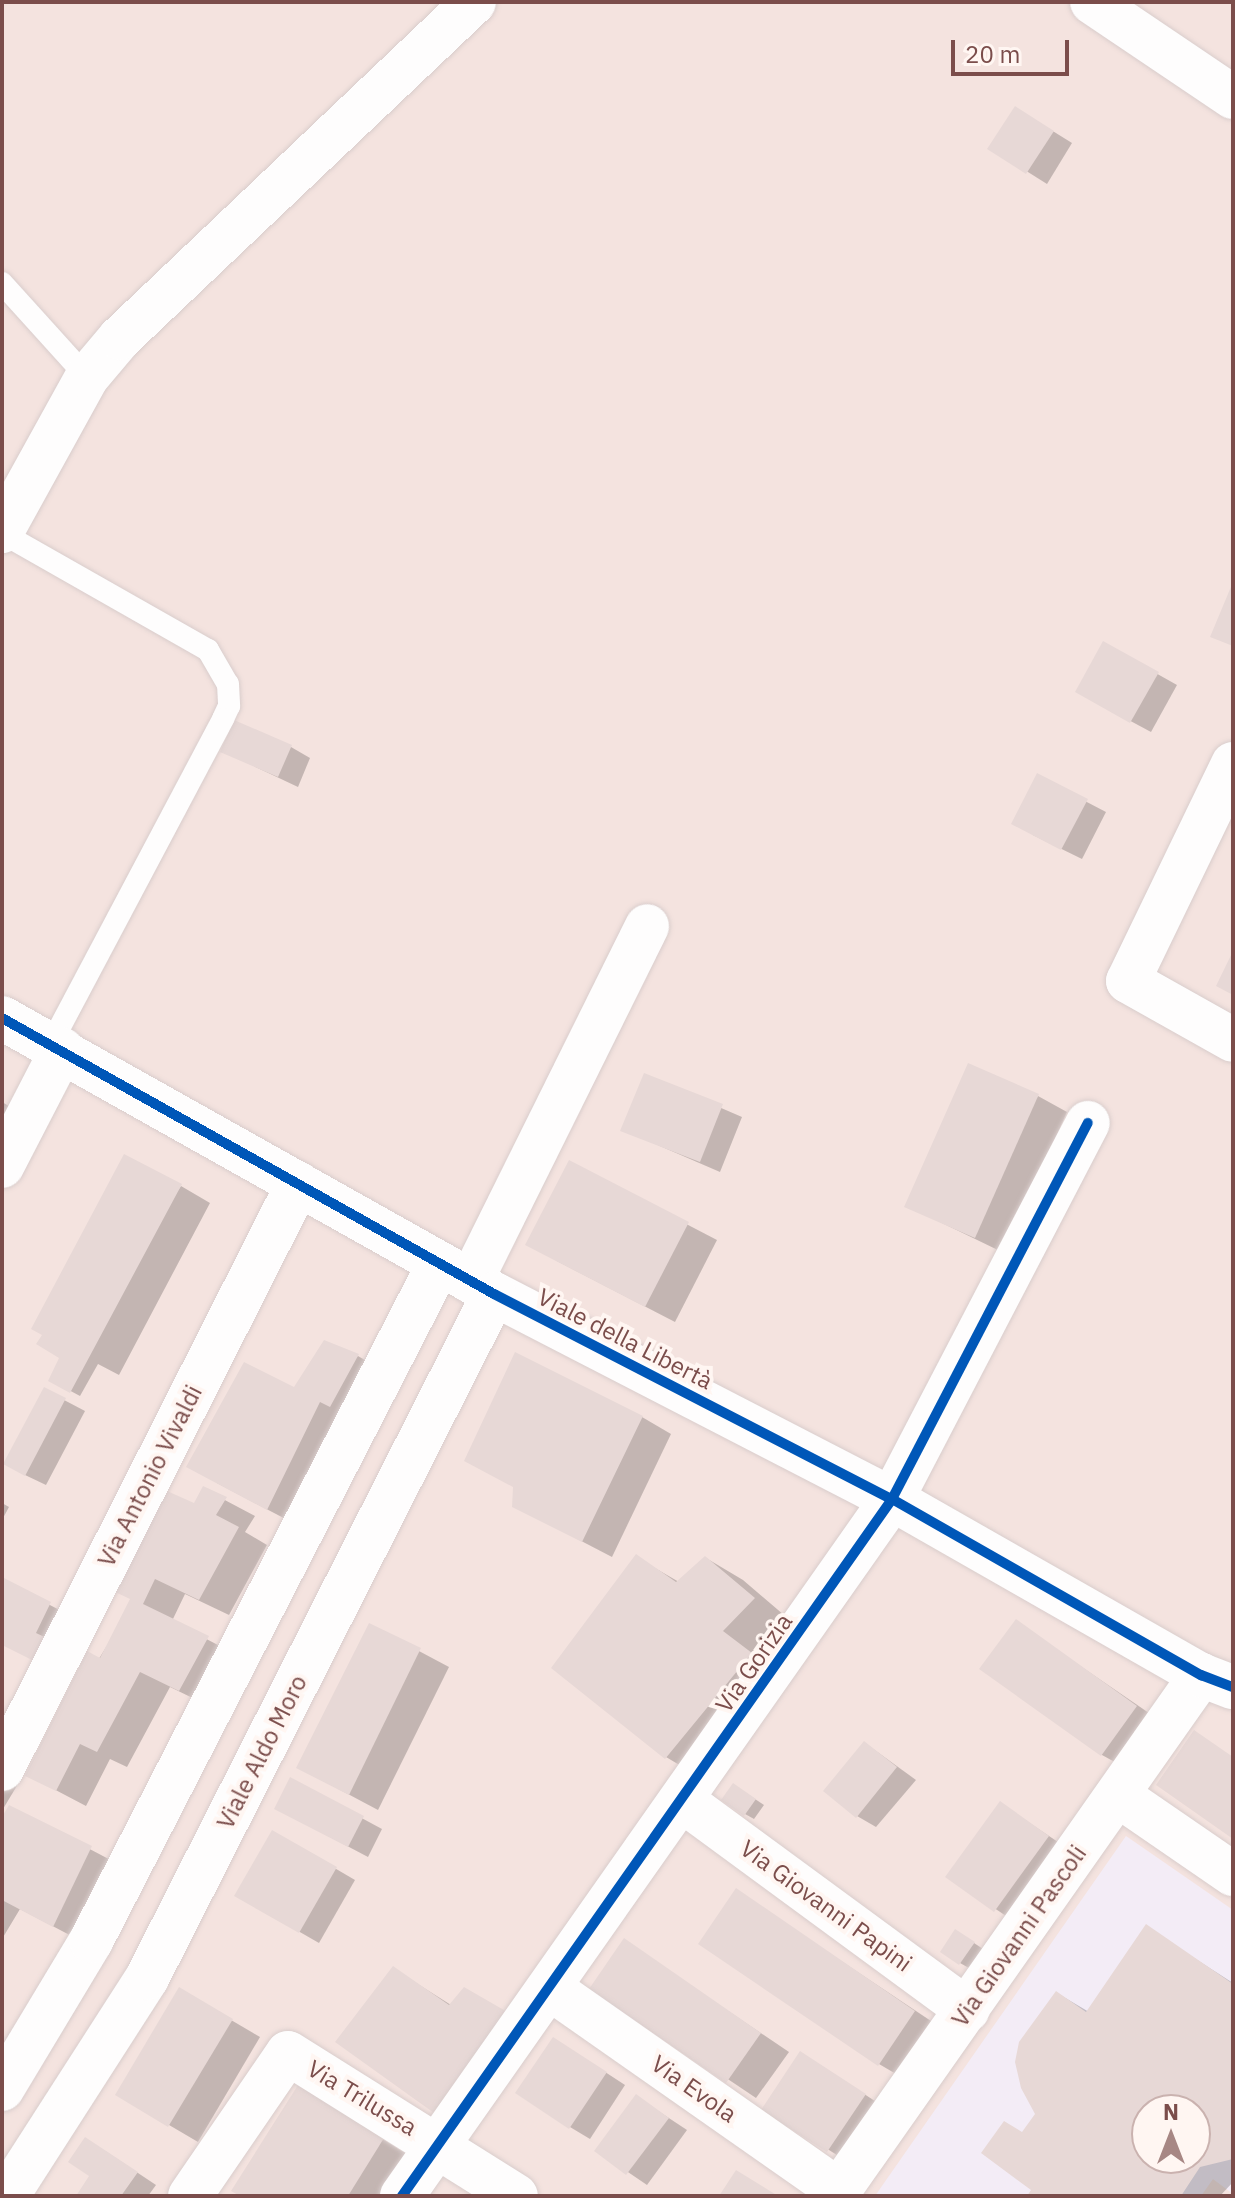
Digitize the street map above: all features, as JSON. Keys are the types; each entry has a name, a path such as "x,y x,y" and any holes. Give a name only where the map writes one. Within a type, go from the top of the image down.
{"street":[{"path":"2,532 87,377 269,193 474,2"},
{"path":"1092,2 1233,97"},
{"path":"1233,764 1128,981 1233,1040"},
{"path":"7,2070 91,1941 468,1280 647,926"},
{"name":"Viale della Libertà","path":"2,1018 468,1280 892,1499 1217,1681"},
{"path":"2,1166 56,1047"},
{"name":"Via Gorizia","path":"402,2196 551,1989 892,1499 1088,1123"},
{"name":"Via Antonio Vivaldi","path":"2,1769 298,1184"},
{"name":"Viale Aldo Moro","path":"7,2196 147,1978 468,1280"},
{"name":"Via Giovanni Pascoli","path":"836,2193 1118,1795 1217,1681"},
{"path":"1118,1795 1233,1874"},
{"name":"Via Giovanni Papini","path":"683,1801 968,2010"},
{"name":"Via Evola","path":"551,1989 836,2193"},
{"name":"Via Trilussa","path":"195,2194 288,2053 438,2143 516,2196"}],"lane":[{"path":"2,283 87,377"},
{"path":"2,532 208,650 228,684 229,706 223,719 56,1047"}],"shaded area":[{"path":"2,2 1233,2 1233,2196 2,2196"},
{"path":"1126,1836 1233,1910 1233,2194 1213,2179 1201,2196 875,2196"}],"building":[{"path":"1015,106 1054,131 1026,174 987,149"},
{"path":"1233,582 1233,646 1210,637"},
{"path":"1103,641 1159,672 1130,723 1075,692"},
{"path":"234,720 292,745 278,777 220,752"},
{"path":"1037,773 1088,799 1061,850 1011,824"},
{"path":"1233,951 1233,995 1216,986"},
{"path":"968,1063 1039,1094 975,1238 904,1207"},
{"path":"644,1073 723,1104 700,1162 620,1131"},
{"path":"124,1154 182,1184 70,1393 48,1381 59,1358 36,1344 42,1335 31,1329"},
{"path":"569,1160 689,1222 645,1307 525,1245"},
{"path":"324,1340 359,1354 330,1407 320,1402 267,1510 186,1467 244,1362 294,1387"},
{"path":"515,1352 643,1416 582,1542 512,1507 513,1487 464,1461"},
{"path":"44,1387 66,1398 25,1476 3,1464"},
{"path":"203,1486 227,1497 216,1515 239,1527 199,1600 155,1579 143,1604 209,1636 179,1691 140,1672 97,1752 80,1744 56,1791 25,1776 87,1651 100,1658 130,1599 111,1590 158,1487 194,1503"},
{"path":"636,1554 676,1582 705,1556 755,1598 723,1631 752,1653 665,1759 551,1668"},
{"path":"2,1577 51,1602 36,1633 53,1641 42,1665 2,1645"},
{"path":"1016,1619 1137,1706 1101,1756 979,1669"},
{"path":"369,1623 421,1648 349,1795 296,1768"},
{"path":"1194,1730 1233,1757 1233,1839 1156,1785"},
{"path":"864,1741 897,1767 856,1818 823,1791"},
{"path":"290,1777 364,1816 348,1847 274,1809"},
{"path":"733,1783 756,1799 744,1816 721,1800"},
{"path":"1000,1801 1049,1836 994,1912 945,1877"},
{"path":"9,1805 92,1846 53,1927 2,1900 2,1817"},
{"path":"272,1830 337,1867 299,1933 234,1896"},
{"path":"736,1888 915,2011 878,2066 698,1944"},
{"path":"1146,1924 1233,1984 1233,2159 1211,2164 1211,2094 1131,2094 1131,2174 1195,2174 1181,2196 1027,2196 1031,2190 981,2153 1004,2121 1022,2132 1035,2114 1021,2088 1015,2062 1019,2042 1056,1991 1086,2012"},
{"path":"955,1929 975,1942 959,1965 940,1952"},
{"path":"624,1938 761,2033 726,2083 589,1989"},
{"path":"393,1966 449,2005 464,1987 509,2013 434,2113 335,2042"},
{"path":"179,1987 233,2019 168,2127 115,2095"},
{"path":"553,2037 607,2072 569,2129 515,2093"},
{"path":"800,2051 866,2094 827,2152 761,2110"},
{"path":"298,2085 384,2138 348,2196 240,2196 231,2191"},
{"path":"636,2094 669,2118 626,2175 594,2151"},
{"path":"85,2137 138,2172 121,2196 76,2196 89,2176 68,2162"},
{"path":"736,2170 778,2196 719,2196"}],"cycle path":[{"path":"2,1018 494,1294 892,1499 1201,1675 1233,1687"},
{"path":"402,2196 892,1499 1088,1123"}]}
